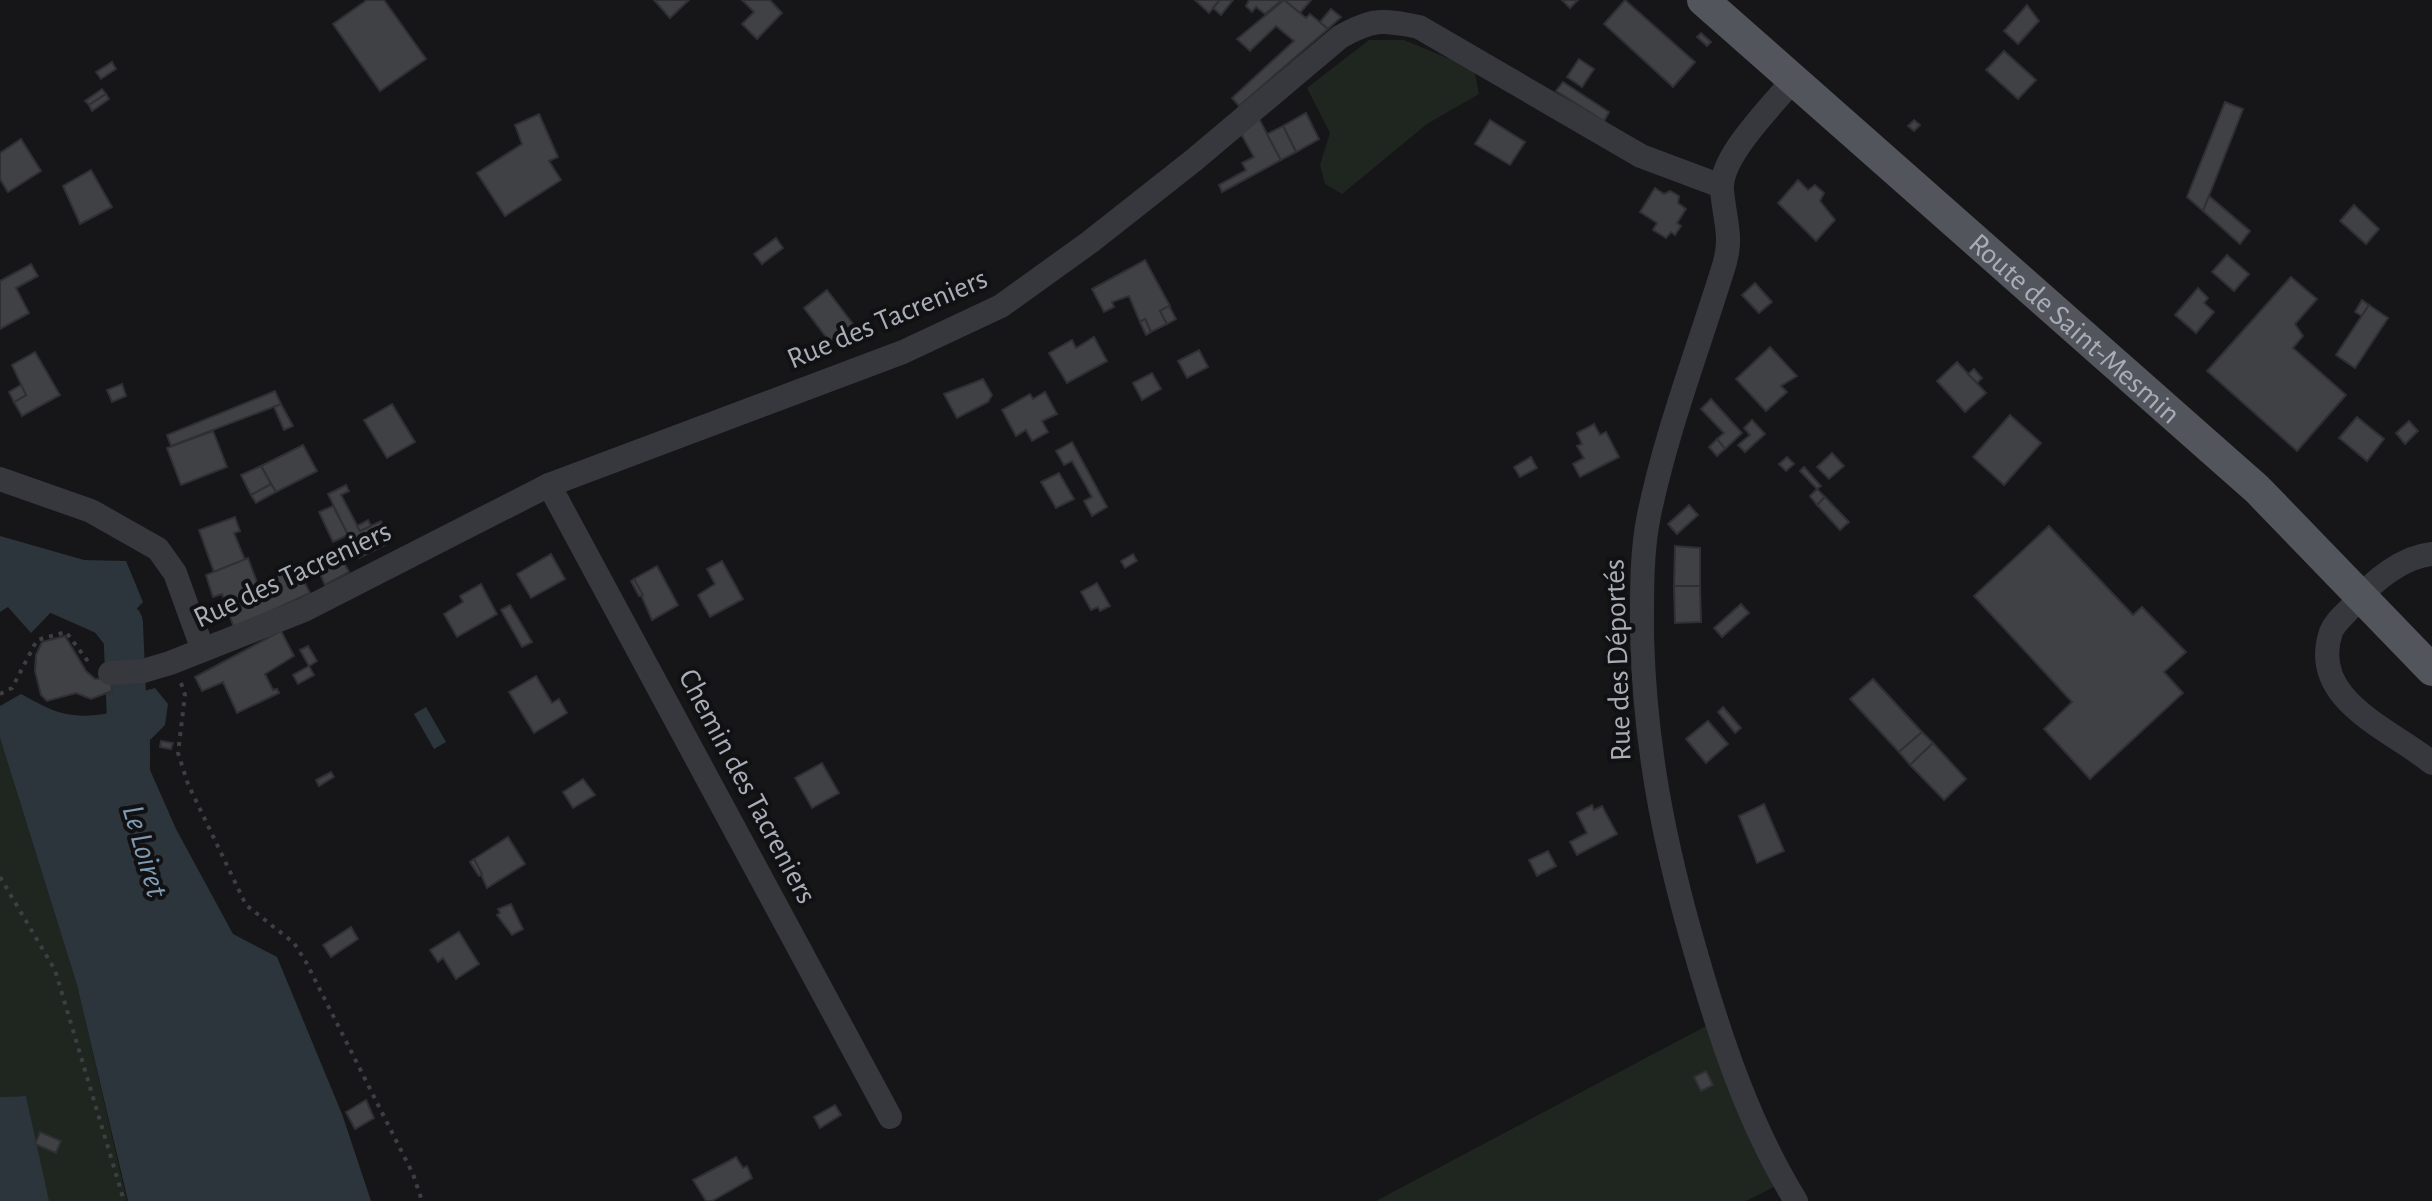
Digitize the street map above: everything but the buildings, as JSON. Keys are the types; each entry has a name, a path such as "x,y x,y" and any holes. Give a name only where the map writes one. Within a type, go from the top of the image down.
{"main road":[{"name":"Route de Saint-Mesmin","path":"1703,0 2257,489 2432,670"}],"street":[{"name":"Rue des Tacreniers","path":"110,673 143,671 170,663 304,610 549,485 903,352 1001,306 1090,242 1340,37 1364,24 1384,20 1419,27 1641,156 1721,186"},
{"path":"1721,186 1737,148 1793,80"},
{"name":"Rue des Déportés","path":"1721,186 1730,250 1672,429 1649,517 1642,596 1644,706 1653,780 1671,867 1714,1017 1745,1102 1796,1201"},
{"path":"0,479 91,511 158,549 175,573 203,650"},
{"name":"Chemin des Tacreniers","path":"549,485 890,1117"},
{"path":"2432,554 2376,579 2332,629 2327,654 2330,675 2353,707 2432,763"}],"path":[{"path":"0,694 12,688 37,640 66,632 95,671 110,673"},
{"path":"170,663 185,695 178,753 188,784 246,905 294,943 306,962 413,1174 422,1201"},
{"path":"0,877 55,970 124,1201"}],"shaded area":[{"path":"1369,40 1404,40 1474,69 1479,94 1427,124 1342,194 1325,184 1320,165 1330,133 1307,88"},
{"path":"0,738 77,985 127,1201 48,1201 26,1096 0,1097"},
{"path":"1708,1025 1774,1187 1746,1201 1376,1201"}],"water":[{"path":"0,536 84,560 126,561 143,602 123,623 134,642 116,659 86,621 54,609 31,633 8,607 0,612"},
{"path":"155,688 168,704 165,725 150,740 150,770 176,829 233,934 277,957 342,1114 371,1201 128,1201 77,985 0,738 0,706 21,694 63,713 96,715 110,713 115,690 137,693"},
{"path":"426,707 446,742 434,749 414,714"},
{"path":"26,1096 49,1201 0,1201 0,1097"}],"waterway":[{"name":"Le Loiret","path":"0,569 123,623 128,745"}]}
